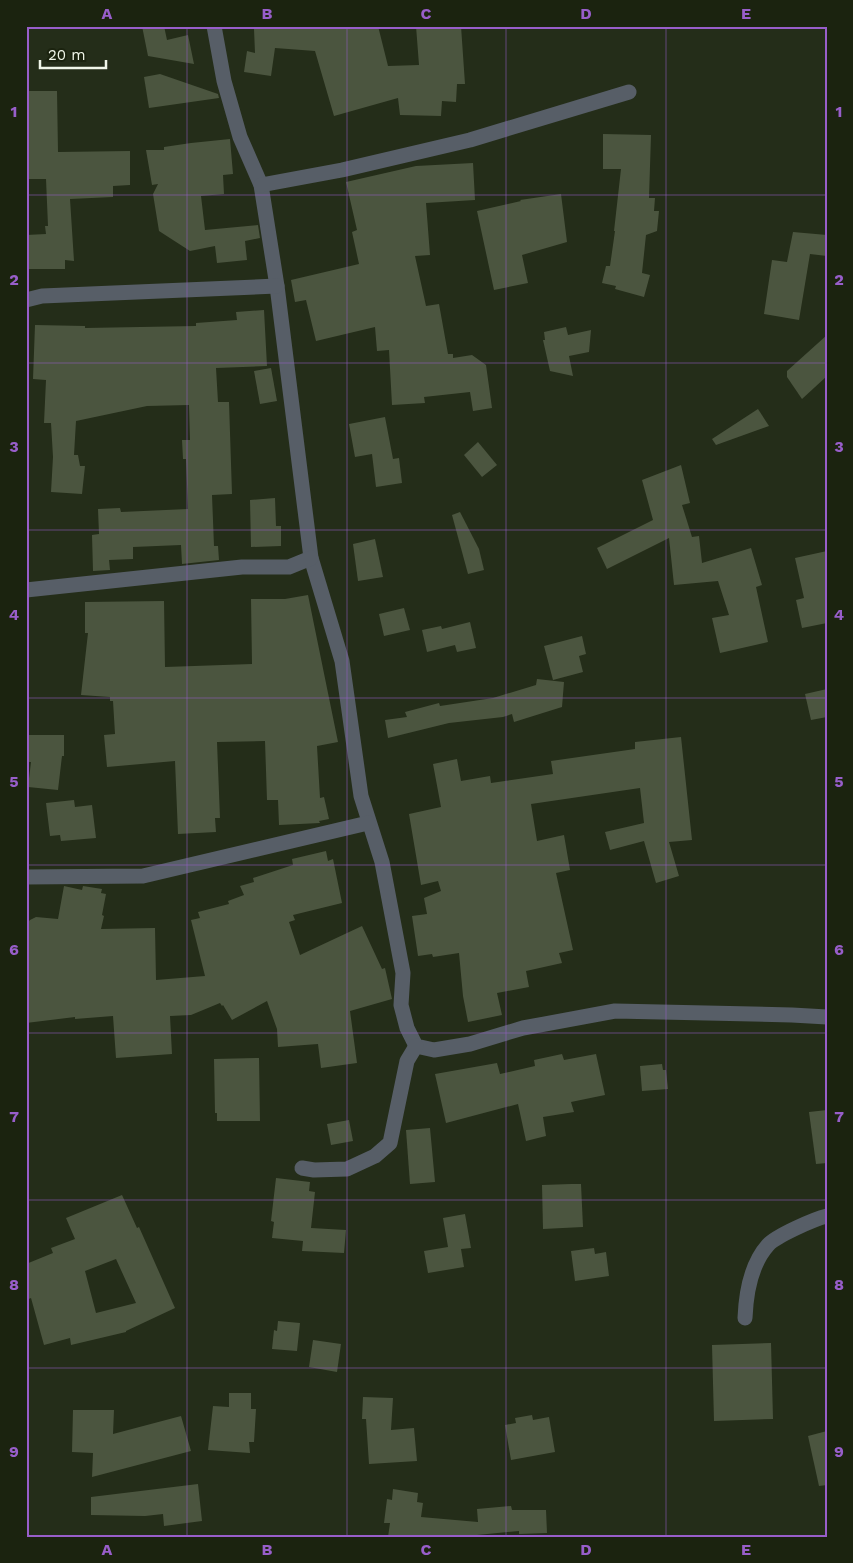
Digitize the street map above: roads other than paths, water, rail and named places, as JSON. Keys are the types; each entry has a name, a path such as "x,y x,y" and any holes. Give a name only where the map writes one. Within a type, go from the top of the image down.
{"street":[{"path":"214,26 224,81 237,128 261,185 277,286 311,558 342,661 361,796 368,823 382,862 404,973 401,1005 407,1028 416,1046"},
{"path":"261,185 342,170 470,140 629,92"},
{"path":"26,300 42,296 277,286"},
{"path":"26,590 242,567 289,567 311,558"},
{"path":"26,876 143,876 368,823"},
{"path":"416,1046 434,1050 470,1044 523,1028 615,1011 827,1017"},
{"path":"302,1168 314,1170 347,1169 375,1156 390,1143 407,1061 416,1046"},
{"path":"745,1318 746,1300 752,1274 768,1244 813,1219 827,1216"}]}
